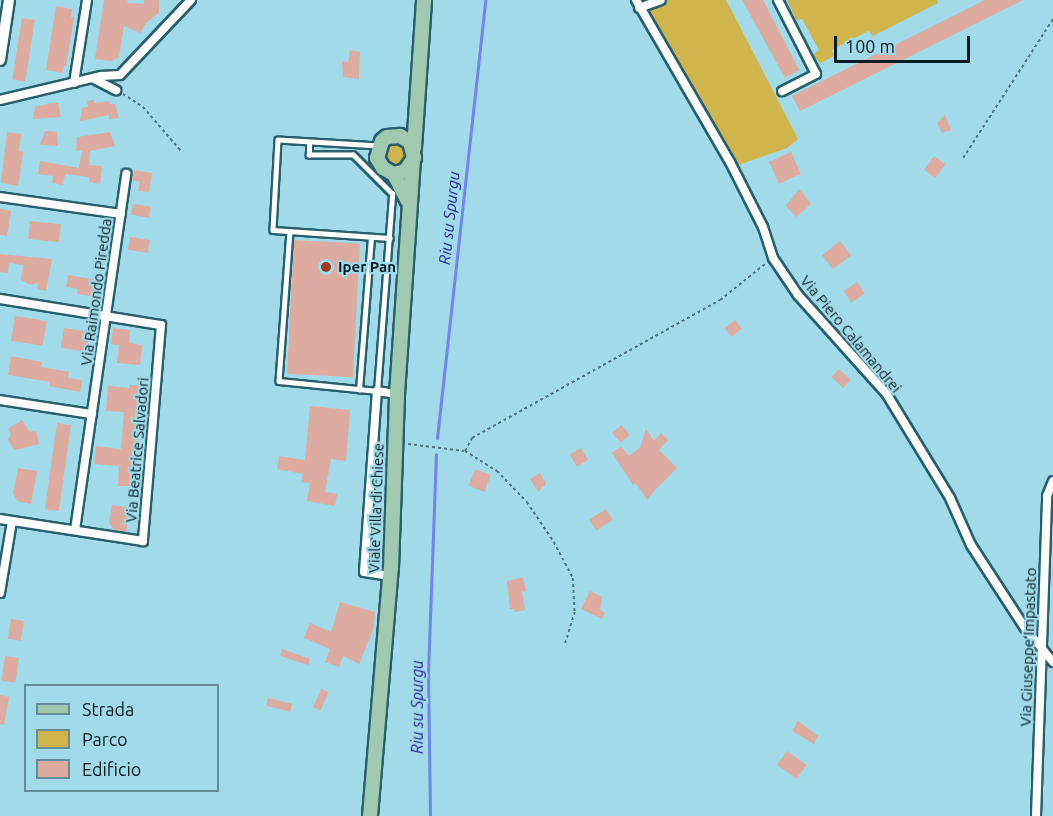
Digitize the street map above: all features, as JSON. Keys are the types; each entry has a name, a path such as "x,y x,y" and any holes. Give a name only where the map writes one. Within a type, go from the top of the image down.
{"main road":[{"path":"394,174 405,171 413,162 424,0"},
{"path":"409,202 394,174 379,164 379,146 387,137 400,136 415,119"},
{"path":"400,136 414,148"},
{"name":"Viale Villa di Chiese","path":"370,816 390,576 397,394 413,162"}],"street":[{"path":"0,60 9,0"},
{"path":"74,83 87,0"},
{"path":"0,100 120,75 191,0"},
{"path":"637,4 661,0"},
{"path":"778,0 816,74 782,91"},
{"name":"Via Piero Calamandrei","path":"637,4 730,162 763,227 773,258 798,295 886,393 950,498 971,545 1025,628 1053,662"},
{"path":"94,79 116,90"},
{"name":"Via Raimondo Piredda","path":"75,530 126,174"},
{"path":"0,197 121,214"},
{"path":"0,298 106,317"},
{"name":"Via Beatrice Salvadori","path":"0,519 143,541 161,325 106,317"},
{"path":"390,576 364,572 377,392 397,394"},
{"path":"0,400 92,414"},
{"name":"Via Giuseppe Impastato","path":"1036,816 1047,496 1053,481"},
{"path":"0,593 12,521"}],"lane":[{"path":"379,146 278,141 273,230 390,238"},
{"path":"290,231 279,381 377,392 392,194 353,155 309,155 309,143"},
{"path":"333,155 334,144"},
{"path":"359,390 371,237"}],"path":[{"path":"963,158 1053,20"},
{"path":"116,90 143,106 182,152"},
{"path":"465,451 472,438 720,300 773,258"},
{"path":"395,442 465,451 497,471 526,502 554,542 573,578 575,612 565,645"}],"green space":[{"path":"667,0 726,0 798,139 787,148 738,165 646,10"},
{"path":"787,0 937,0 938,3 873,36 869,31 850,40 832,50 834,56 820,63 813,55 819,50 802,19 796,20"},
{"path":"396,142 404,146 408,154 404,162 396,166 388,162 384,154 388,146"}],"building":[{"path":"104,0 128,0 127,3 144,4 144,0 159,0 159,13 147,22 140,33 124,26 119,57 112,61 95,59"},
{"path":"742,0 763,0 799,70 785,78"},
{"path":"985,0 1023,0 800,111 792,96"},
{"path":"56,6 72,9 71,17 74,17 63,73 46,70"},
{"path":"22,18 35,20 25,81 12,79"},
{"path":"350,50 360,52 359,79 343,77 342,61 348,62"},
{"path":"94,100 94,103 109,101 110,104 115,104 119,118 109,119 109,115 80,121 82,108 88,107 87,101"},
{"path":"58,103 61,117 33,119 35,107"},
{"path":"945,115 951,130 942,133 937,123"},
{"path":"45,131 57,132 58,146 40,145"},
{"path":"7,132 21,134 19,151 23,152 18,186 1,183"},
{"path":"110,132 115,146 90,151 89,165 102,166 100,184 89,182 89,177 65,174 63,185 52,183 53,176 38,174 40,161 79,168 82,150 76,151 77,137"},
{"path":"791,152 801,174 779,184 769,162"},
{"path":"934,156 945,164 935,178 924,170"},
{"path":"134,170 152,173 149,192 138,191 140,182 132,180"},
{"path":"799,189 811,204 796,217 786,206"},
{"path":"133,204 151,207 149,218 131,215"},
{"path":"0,209 11,211 7,236 0,235"},
{"path":"30,221 61,224 59,242 28,239"},
{"path":"130,237 150,240 148,253 128,250"},
{"path":"294,240 360,243 353,377 287,374"},
{"path":"840,241 851,255 833,269 822,255"},
{"path":"0,254 52,259 46,291 37,289 38,283 30,285 21,280 23,265 9,263 8,273 0,272"},
{"path":"68,275 98,280 95,297 77,294 78,289 66,287"},
{"path":"857,282 865,294 852,303 844,291"},
{"path":"15,316 47,321 43,346 11,341"},
{"path":"735,320 742,329 732,337 725,328"},
{"path":"64,328 90,332 87,352 61,348"},
{"path":"113,328 130,330 129,343 142,345 140,365 117,363 119,345 111,344"},
{"path":"11,356 42,362 41,367 69,372 68,378 82,380 80,392 49,386 50,382 8,375"},
{"path":"839,369 851,380 843,388 831,377"},
{"path":"129,385 141,386 132,486 118,486 119,466 94,464 96,446 121,449 124,412 106,411 108,386 129,388"},
{"path":"310,406 350,410 346,461 331,459 325,492 337,494 335,506 307,501 310,483 301,482 303,474 277,469 279,456 305,460"},
{"path":"22,420 30,432 36,431 39,444 14,450 8,440 11,434 8,429"},
{"path":"57,423 71,425 59,511 45,509"},
{"path":"621,425 630,435 621,443 612,433"},
{"path":"646,429 654,441 661,433 668,440 659,450 677,468 648,500 635,483 633,485 612,453 621,446 629,456 640,448"},
{"path":"581,448 588,460 577,467 570,454"},
{"path":"18,468 37,471 31,504 17,501 13,493"},
{"path":"475,469 491,475 484,492 469,486"},
{"path":"540,473 546,484 538,492 530,479"},
{"path":"112,505 130,508 126,532 114,530 109,523"},
{"path":"606,509 613,520 596,531 589,520"},
{"path":"523,577 526,591 522,592 525,610 515,612 514,609 510,609 507,581"},
{"path":"590,591 602,597 600,610 605,613 602,619 581,609"},
{"path":"340,602 375,612 373,630 359,664 343,656 339,667 325,662 330,649 304,638 310,623 331,632"},
{"path":"11,619 24,621 21,641 8,639"},
{"path":"282,649 310,659 308,665 280,656"},
{"path":"5,656 19,658 15,683 2,681"},
{"path":"321,689 328,692 321,711 313,707"},
{"path":"0,695 9,697 4,725 0,724"},
{"path":"268,698 292,704 290,712 266,706"},
{"path":"798,721 818,736 814,744 792,731"},
{"path":"787,751 806,765 796,779 777,765"}],"waterway":[{"name":"Riu su Spurgu","path":"437,438 485,0"},
{"name":"Riu su Spurgu","path":"430,816 428,672 436,454"}],"place":[{"name":"Iper Pan","path":"326,267"}]}
